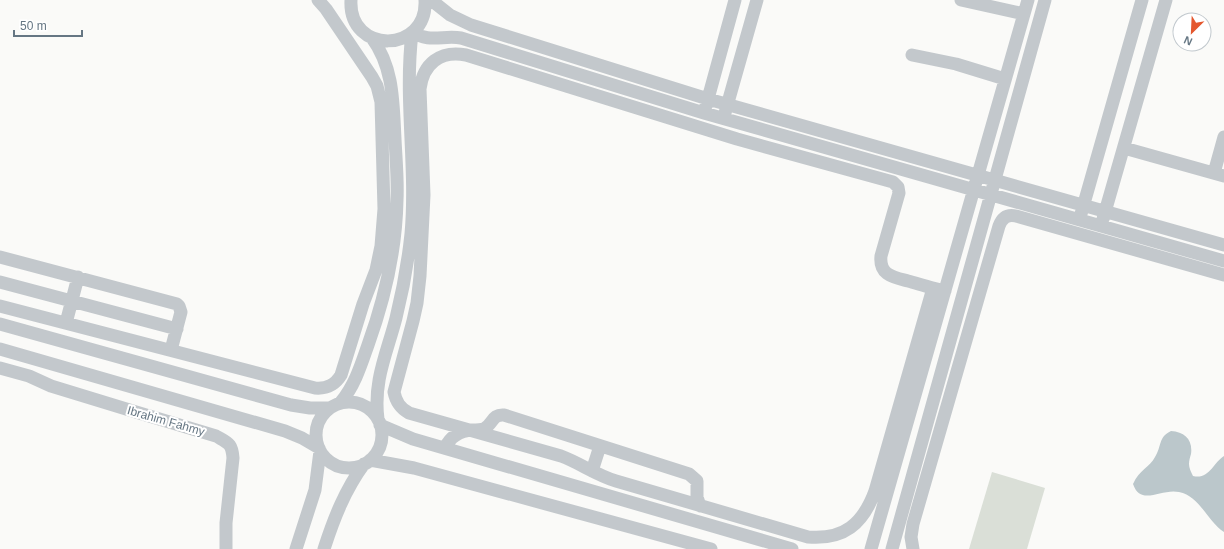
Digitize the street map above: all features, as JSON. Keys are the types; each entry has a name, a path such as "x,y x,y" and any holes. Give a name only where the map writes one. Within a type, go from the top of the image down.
{"street":[{"path":"0,306 315,388 327,387 338,381 376,270 382,240 384,209 381,102 377,86 372,77 326,9 318,0"},
{"path":"342,0 352,5 358,26 362,31 372,38 386,42 406,37 412,33 423,17 425,0"},
{"path":"431,0 450,15 471,25 708,99 1224,245"},
{"path":"704,113 736,0"},
{"path":"724,119 757,0"},
{"path":"961,0 1024,14"},
{"path":"939,290 892,277 883,269 881,256 899,190 893,182 737,139 458,54 444,56 437,59 423,75 420,89 424,195 420,276 413,321 394,392 397,402 404,410 556,455 616,481 808,537 818,538 839,534 857,524 868,508 939,290 974,190 1028,0"},
{"path":"892,549 1046,0"},
{"path":"1079,220 1142,0"},
{"path":"1101,226 1166,0"},
{"path":"412,33 427,38 460,38 724,119 1224,261"},
{"path":"379,422 377,387 400,302 407,268 411,235 413,183 409,80 412,33"},
{"path":"296,549 313,498 318,475 320,450 316,439 316,431 318,422 329,408 341,402 350,391 356,378 379,314 390,266 395,233 397,184 393,95 386,63 372,38"},
{"path":"912,55 956,64 1005,79"},
{"path":"623,104 627,90"},
{"path":"1124,148 1219,175 1224,137"},
{"path":"852,171 856,157"},
{"path":"913,549 911,538 913,524 1002,219 1009,216 1016,216 1224,275"},
{"path":"0,257 177,304 181,312 171,350"},
{"path":"66,323 78,277"},
{"path":"0,282 176,330"},
{"path":"871,549 939,290"},
{"path":"0,324 291,405 310,408 329,408"},
{"path":"82,347 87,328"},
{"path":"0,349 284,431 302,438 320,450 332,463 340,466 348,468 356,467 367,462 414,468 683,545 711,549"},
{"name":"Ibrahim Fahmy","path":"0,368 28,376 51,386 216,436 225,441 232,448 234,458 226,523 226,549"},
{"path":"324,549 339,507 353,481 378,450 381,444 382,431 373,412 362,405 350,402 341,402"},
{"path":"445,448 452,437 460,432 483,429 488,426 494,418 500,415 692,476 698,485 697,497 700,506"},
{"path":"379,422 404,436 792,549"},
{"path":"592,471 600,446"}],"shaded area":[{"path":"1171,431 1184,435 1191,445 1189,466 1193,476 1203,476 1224,456 1224,532 1192,498 1186,494 1172,491 1146,496 1137,491 1133,484 1135,479 1153,460 1164,436"},
{"path":"992,472 1045,488 1027,549 969,549"}]}
